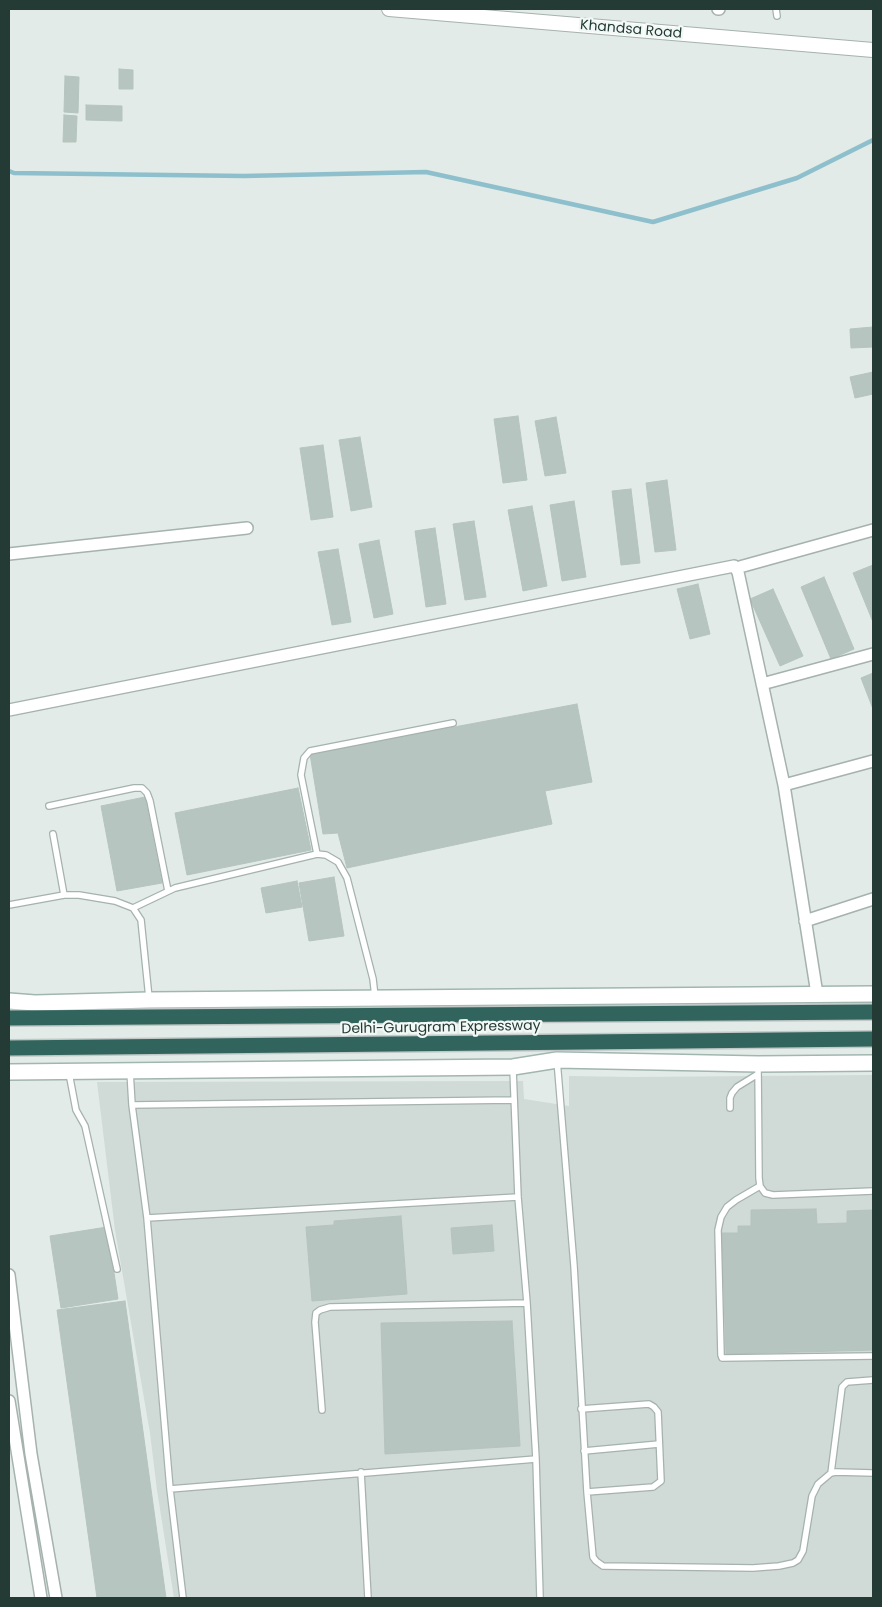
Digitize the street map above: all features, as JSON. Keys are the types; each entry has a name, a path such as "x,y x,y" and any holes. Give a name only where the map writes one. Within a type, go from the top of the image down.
{"highway":[{"name":"Delhi-Gurugram Expressway","path":"9,1018 873,1012"},
{"name":"Delhi-Gurugram Expressway","path":"9,1048 873,1040"}],"main road":[{"path":"9,1001 35,1003 149,1000 873,994"},
{"path":"9,1072 513,1066 557,1060 758,1069 873,1063"}],"street":[{"name":"Khandsa Road","path":"389,9 873,50"},
{"path":"9,554 246,528"},
{"path":"9,710 730,565 736,568 873,530"},
{"path":"736,568 784,785 817,994"},
{"path":"762,684 873,654"},
{"path":"784,785 873,761"},
{"path":"805,921 873,899"},
{"path":"9,1275 31,1454 56,1598"},
{"path":"9,1401 41,1598"}],"lane":[{"path":"776,9 777,16"},
{"path":"317,854 301,775 304,758 310,751 453,723"},
{"path":"49,806 134,788 142,788 147,793 150,801 168,891"},
{"path":"53,834 64,895"},
{"path":"133,908 175,888 317,854 326,855 333,858 343,869 347,878 373,979 376,999"},
{"path":"9,905 64,895 91,896 115,901 133,908 141,920 149,1000"},
{"path":"557,1060 574,1266 587,1492 593,1556 599,1565 766,1568 793,1563 801,1556 806,1542 812,1496 818,1484 831,1473 873,1473"},
{"path":"513,1066 518,1197 527,1303 536,1458 540,1598"},
{"path":"730,1108 732,1092 758,1069"},
{"path":"758,1069 760,1186 765,1192 773,1195 873,1191"},
{"path":"68,1071 76,1110 84,1126 117,1269"},
{"path":"130,1071 132,1105 147,1218 170,1489 183,1598"},
{"path":"132,1105 513,1100"},
{"path":"760,1186 727,1207 718,1230 722,1358 873,1356"},
{"path":"147,1218 518,1197"},
{"path":"322,1410 314,1322 316,1313 320,1310 330,1307 527,1303"},
{"path":"831,1473 842,1387 847,1382 873,1380"},
{"path":"581,1409 649,1404 658,1412 662,1481 653,1487 587,1492"},
{"path":"584,1451 660,1444"},
{"path":"170,1489 536,1458"},
{"path":"361,1472 368,1598"}],"shaded area":[{"path":"873,1075 873,1598 174,1598 150,1433 115,1230 97,1082 523,1081 524,1099 569,1106 569,1076"}],"building":[{"path":"119,69 133,70 133,89 119,89"},
{"path":"65,76 79,77 78,113 64,112"},
{"path":"86,105 122,106 122,121 86,120"},
{"path":"64,115 77,116 76,142 63,142"},
{"path":"873,327 873,347 851,348 850,329"},
{"path":"873,372 873,394 855,398 850,377"},
{"path":"518,416 527,480 503,483 494,419"},
{"path":"556,417 566,473 545,476 535,421"},
{"path":"360,437 372,507 351,511 339,440"},
{"path":"323,445 333,517 311,520 300,448"},
{"path":"667,480 676,550 655,552 646,483"},
{"path":"631,489 640,563 621,565 612,491"},
{"path":"574,501 586,577 562,581 550,505"},
{"path":"532,506 547,586 523,591 508,510"},
{"path":"474,521 486,597 465,600 453,524"},
{"path":"435,528 446,604 426,607 415,531"},
{"path":"379,540 393,614 374,618 359,544"},
{"path":"338,549 351,622 332,625 318,552"},
{"path":"873,565 873,622 853,573"},
{"path":"824,577 854,649 831,659 801,587"},
{"path":"698,584 710,634 690,639 677,589"},
{"path":"773,589 803,656 780,666 750,599"},
{"path":"873,673 873,709 861,678"},
{"path":"577,704 592,782 545,791 552,824 347,868 338,833 323,834 310,754"},
{"path":"298,788 311,850 187,875 175,813"},
{"path":"145,797 162,883 117,891 101,806"},
{"path":"334,877 344,936 309,941 299,883"},
{"path":"297,881 302,907 266,913 261,888"},
{"path":"816,1209 817,1224 847,1223 847,1211 873,1210 873,1350 726,1354 722,1233 738,1233 738,1226 751,1226 751,1210"},
{"path":"401,1216 407,1294 312,1301 306,1227 334,1225 334,1221"},
{"path":"492,1225 494,1251 453,1254 451,1228"},
{"path":"107,1227 118,1299 61,1308 50,1236"},
{"path":"125,1301 166,1598 97,1598 57,1310"},
{"path":"512,1321 520,1446 385,1454 381,1323"}],"waterway":[{"path":"9,171 14,173 244,176 426,172 653,222 797,178 873,140"}]}
